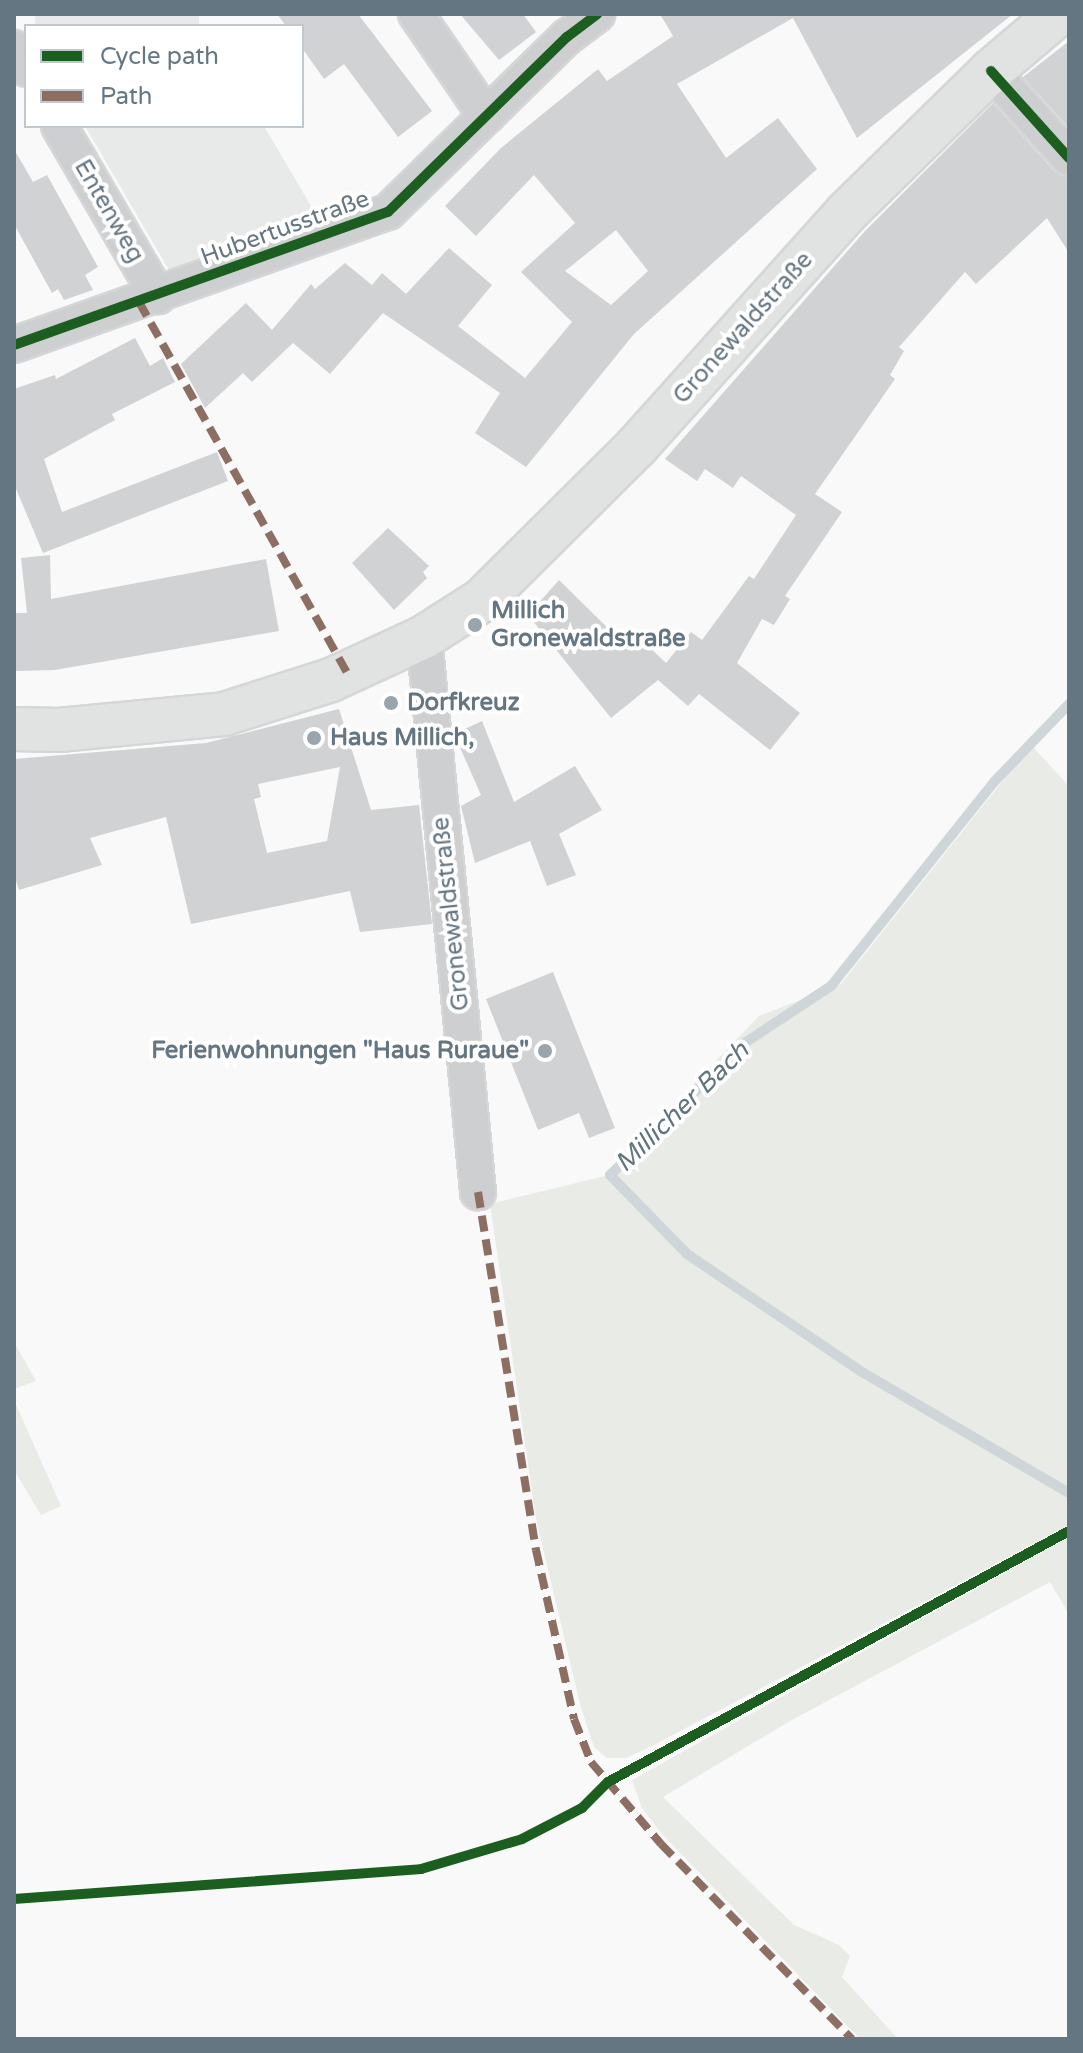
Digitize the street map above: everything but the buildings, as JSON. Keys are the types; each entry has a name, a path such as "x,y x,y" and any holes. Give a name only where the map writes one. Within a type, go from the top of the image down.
{"main road":[{"name":"Gronewaldstraße","path":"14,729 59,730 224,714 331,680 424,637 482,600 637,446 847,212 991,71 1058,14"}],"street":[{"path":"416,14 486,116"},
{"name":"Hubertusstraße","path":"14,345 388,212 597,14"},
{"path":"14,48 24,66"},
{"path":"991,71 1069,158"},
{"name":"Entenweg","path":"60,128 158,296"},
{"name":"Gronewaldstraße","path":"424,637 478,1192"}],"shaded area":[{"path":"35,14 199,14 199,24 35,24"},
{"path":"86,128 265,128 318,218 169,270"},
{"path":"1031,745 1069,786 1069,1525 652,1746 626,1758 607,1758 594,1747 581,1708 536,1519 490,1204 605,1176 759,1016 840,985"},
{"path":"14,1342 36,1381 14,1389"},
{"path":"14,1400 61,1506 41,1515 14,1470"},
{"path":"1069,1537 1069,1614 1050,1582 790,1721 663,1797 794,1925 839,1945 850,1956 842,1977 898,2039 860,2039 660,1832 642,1808 632,1780"}],"waterway":[{"name":"Millicher Bach","path":"1069,704 994,782 831,986 746,1042 610,1175 687,1254 862,1372 1069,1493"}],"marked path":[{"path":"139,302 347,673"},
{"path":"478,1192 536,1550 574,1719 591,1762 661,1844 852,2039"}],"cycle path":[{"path":"14,345 388,212 567,37 597,14"},
{"path":"991,71 1069,158"},
{"path":"14,1899 421,1869 522,1839 582,1808 608,1782 1069,1531"}],"place":[{"name":"Millich Gronewaldstraße","path":"475,625"},
{"name":"Dorfkreuz","path":"391,703"},
{"name":"Haus Millich,","path":"314,738"},
{"name":"Ferienwohnungen \"Haus Ruraue\"","path":"545,1051"}]}
